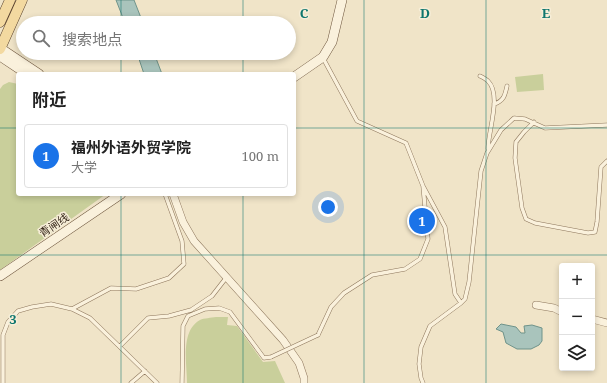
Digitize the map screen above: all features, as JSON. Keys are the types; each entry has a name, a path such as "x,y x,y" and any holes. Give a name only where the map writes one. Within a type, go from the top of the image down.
{"main road":[{"path":"0,22 10,0"},
{"path":"16,59 0,48 22,0"},
{"path":"296,76 323,57 332,42 342,0"},
{"path":"0,56 24,72"},
{"path":"18,60 36,72"},
{"name":"青闸线","path":"0,276 118,196"}],"street":[{"path":"174,196 183,222 194,241 283,340 299,363 304,378 304,383"},
{"path":"536,305 554,308 559,310"},
{"path":"595,320 607,323"}],"lane":[{"path":"323,57 357,121 406,143 423,186 445,227 455,294 461,303"},
{"path":"480,76 488,81 493,91 494,104 488,140 488,150"},
{"path":"494,104 498,103 505,97 508,86"},
{"path":"423,383 419,364 421,347 430,326 465,299 469,282 481,172 488,150 501,130 514,118 525,119 545,128 607,125"},
{"path":"534,122 516,142 514,158 519,181 522,208 526,219 588,234 594,232 597,222 601,167 607,161"},
{"path":"182,383 183,326 188,316 205,309 219,308 230,312 264,358 272,356 318,335 332,307 344,293 372,275 405,269 420,259 428,239 423,186"},
{"path":"72,309 111,288 136,289 170,278 184,264 182,241 166,196"},
{"path":"120,346 148,318 169,316 191,310 212,296 226,278"},
{"path":"2,383 3,334 8,322 18,311 51,304 72,309 90,318 157,383"},
{"path":"131,383 145,371"}],"green space":[{"path":"543,74 544,90 517,92 515,77"},
{"path":"9,82 16,84 16,196 103,196 0,270 0,89 3,85"},
{"path":"216,317 228,317 227,325 237,326 263,362 275,361 285,383 187,383 186,348 190,332 194,325 200,320"}],"water":[{"path":"116,0 134,0 140,16 122,16"},
{"path":"139,60 157,60 161,72 143,72"},
{"path":"501,324 516,327 521,333 525,333 524,326 532,325 542,328 542,341 539,345 531,349 517,349 506,343 503,332 496,329"}],"place":[{"name":"福州外语外贸学院","path":"422,221"}]}
